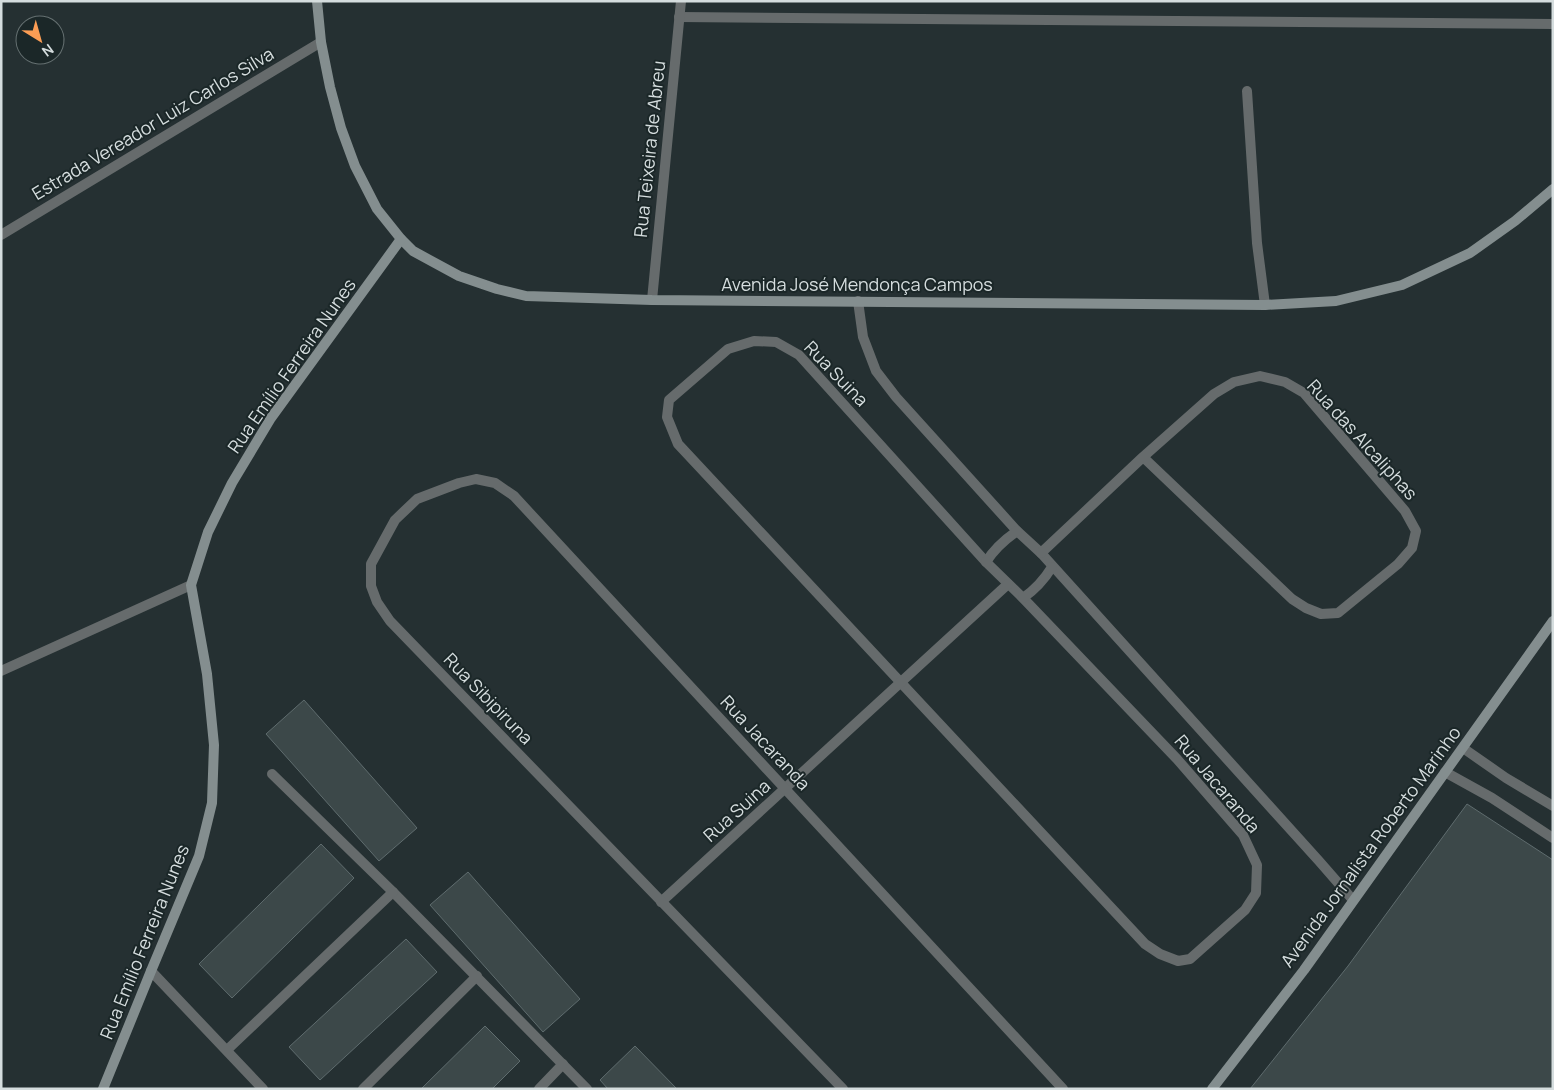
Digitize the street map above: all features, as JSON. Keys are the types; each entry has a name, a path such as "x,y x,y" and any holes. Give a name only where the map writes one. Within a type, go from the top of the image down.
{"main road":[{"name":"Avenida José Mendonça Campos","path":"318,1 321,42 339,120 355,166 378,209 401,239 413,251 459,276 496,289 526,296 652,300 1265,305 1336,301 1402,285 1470,253 1516,221 1553,189"},
{"name":"Rua Emílio Ferreira Nunes","path":"103,1089 150,971 200,856 212,802 214,745 207,674 191,585 208,532 232,483 271,418 401,239"},
{"name":"Avenida Jornalista Roberto Marinho","path":"1212,1089 1304,970 1553,621"}],"street":[{"name":"Rua Teixeira de Abreu","path":"652,300 681,1"},
{"path":"680,17 1553,24"},
{"name":"Estrada Vereador Luiz Carlos Silva","path":"1,235 321,42"},
{"path":"1247,91 1257,243 1265,305"},
{"path":"858,302 863,338 876,371 896,397 1016,531 1041,553 1353,900"},
{"name":"Rua Suina","path":"661,902 1008,584 799,355 776,342 754,341 728,349 669,400 667,417 678,444 900,682"},
{"name":"Rua das Alcaliphas","path":"1041,553 1142,457 1214,394 1234,382 1260,376 1285,382 1304,393 1405,511 1416,531 1412,548 1398,564 1338,613 1321,614 1306,608 1292,599 1142,457"},
{"name":"Rua Jacaranda","path":"417,499 476,479 495,484 514,496 1063,1089"},
{"name":"Rua Sibipiruna","path":"417,499 395,520 371,564 371,586 377,602 390,621 661,902"},
{"path":"986,562 991,553 1016,531"},
{"path":"1024,598 1045,578 1052,566"},
{"name":"Rua Jacaranda","path":"900,682 1145,944 1160,954 1178,961 1190,959 1245,910 1256,893 1256,865 1243,835 1177,759 1024,598 1008,584"},
{"path":"1,671 191,585"},
{"path":"1462,748 1506,778 1553,806"},
{"path":"1445,772 1492,798 1553,838"},
{"path":"272,774 393,892 587,1089"},
{"path":"227,1050 393,892"},
{"path":"661,902 843,1089"},
{"path":"150,971 263,1089"},
{"path":"364,1089 476,976"},
{"path":"539,1089 564,1064"}],"building":[{"path":"304,700 417,828 379,861 266,734"},
{"path":"1467,804 1553,860 1553,1089 1250,1089 1348,966"},
{"path":"321,844 354,878 232,998 199,964"},
{"path":"468,872 580,999 543,1032 430,905"},
{"path":"406,939 437,972 320,1080 289,1047"},
{"path":"485,1026 520,1061 492,1089 421,1089"},
{"path":"635,1046 677,1089 608,1089 600,1080"}]}
